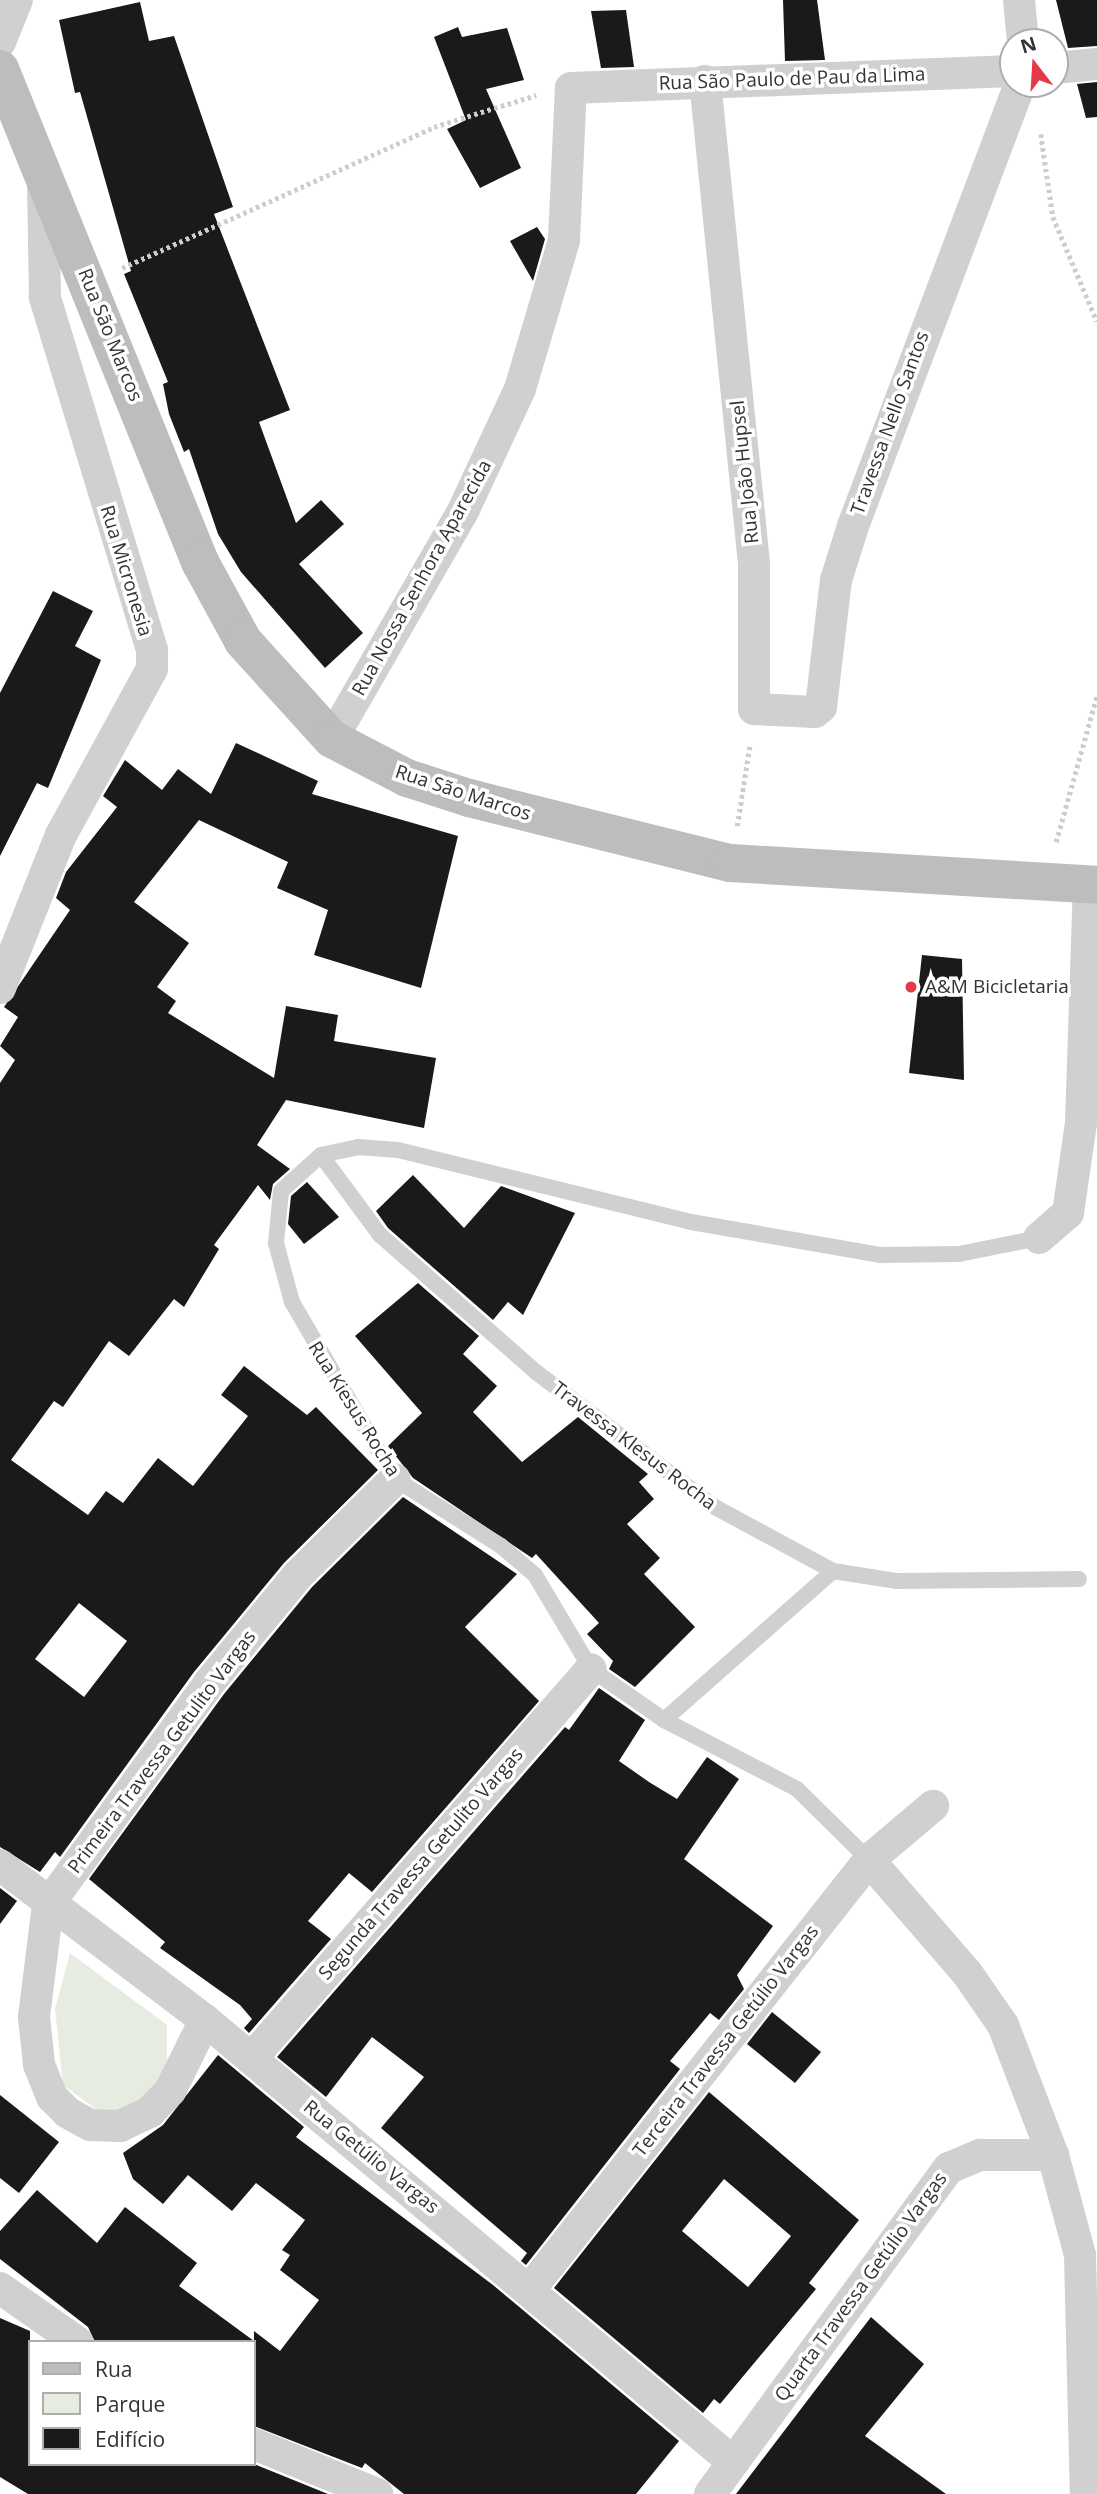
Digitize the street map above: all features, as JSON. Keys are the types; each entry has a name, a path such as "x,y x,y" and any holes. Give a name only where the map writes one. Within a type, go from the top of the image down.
{"main road":[{"name":"Rua São Marcos","path":"0,69 44,168 200,562 243,641 332,739 407,778 469,799 730,863 1093,885"}],"street":[{"path":"0,42 17,0"},
{"path":"1019,0 1022,28"},
{"path":"1069,67 1097,64"},
{"name":"Rua São Paulo de Pau da Lima","path":"571,88 999,71"},
{"name":"Rua João Hupsel","path":"705,81 754,566 754,709"},
{"name":"Rua Nossa Senhora Aparecida","path":"332,739 464,509 520,389 564,240 571,88"},
{"name":"Travessa Nello Santos","path":"754,709 815,712 821,707 836,580 853,526 1015,98"},
{"name":"Rua Micronesia","path":"0,988 61,835 152,669 152,650 45,297 44,168"},
{"path":"1040,1238 1068,1213 1081,1123 1093,885"},
{"name":"Primeira Travessa Getulito Vargas","path":"48,1905 209,1683 298,1575 395,1479"},
{"name":"Segunda Travessa Getulito Vargas","path":"251,2059 591,1669"},
{"name":"Terceira Travessa Getúlio Vargas","path":"531,2288 869,1860 933,1806"},
{"path":"869,1860 967,1973 1003,2025 1053,2155 1080,2255 1086,2494"},
{"name":"Rua Getúlio Vargas","path":"0,1865 48,1905 205,2020 531,2288 733,2462"},
{"path":"48,1905 34,2017 39,2064 52,2097 67,2112 90,2125 120,2126 150,2112 170,2091 205,2020"},
{"name":"Quarta Travessa Getúlio Vargas","path":"709,2494 949,2168 980,2155 1053,2155"},
{"path":"0,2288 74,2340"},
{"path":"256,2445 377,2494"}],"lane":[{"path":"321,1155 358,1147 398,1150 691,1222 881,1255 959,1254 1040,1238"},
{"name":"Rua Kiesus Rocha","path":"321,1155 281,1191 276,1243 292,1303 395,1479 500,1546 534,1575 591,1669 664,1720 797,1790 869,1860"},
{"name":"Travessa Klesus Rocha","path":"321,1155 380,1235 536,1372 713,1506 833,1571 897,1581 1079,1579"},
{"path":"664,1720 833,1571"}],"path":[{"path":"89,283 434,127 507,100 571,88"},
{"path":"1042,120 1042,170 1053,217 1097,321"},
{"path":"1046,883 1097,695"},
{"path":"730,863 754,709"}],"green space":[{"path":"70,1953 167,2025 167,2072 133,2109 100,2112 63,2085 55,2009"}],"building":[{"path":"783,0 817,0 825,60 785,61"},
{"path":"1056,0 1097,0 1097,46 1069,48 1069,28 1063,28"},
{"path":"140,2 149,41 174,36 233,207 214,214 290,410 259,422 296,523 321,500 344,524 299,564 363,633 325,668 241,572 218,534 189,449 184,452 169,414 163,384 168,382 124,274 131,271 80,92 75,93 59,20"},
{"path":"626,10 634,67 601,68 591,11"},
{"path":"458,27 462,37 507,28 524,80 486,89 521,168 480,188 447,129 466,120 434,37"},
{"path":"1097,82 1097,117 1086,118 1077,84"},
{"path":"537,227 545,239 533,281 510,241"},
{"path":"53,591 93,611 75,646 101,660 48,788 37,783 0,856 0,693"},
{"path":"236,743 318,781 312,794 458,836 421,988 314,955 328,910 277,888 288,862 199,820 134,902 189,943 157,987 176,1001 168,1013 274,1078 286,1006 338,1015 334,1041 436,1058 424,1128 286,1100 257,1145 290,1169 273,1184 270,1200 258,1185 214,1245 219,1249 184,1307 174,1299 129,1356 109,1341 63,1407 54,1401 11,1460 88,1515 106,1491 123,1503 158,1458 193,1486 248,1416 221,1395 244,1366 307,1415 316,1407 378,1470 284,1563 194,1672 60,1857 55,1852 40,1872 0,1847 0,1083 15,1060 0,1046 18,1017 4,1007 70,910 56,898 66,872 117,807 103,796 125,760 162,790 178,769 211,794","holes":["79,1603 127,1641 84,1697 35,1659"]},
{"path":"922,955 962,959 964,1080 909,1073"},
{"path":"413,1175 464,1228 501,1186 575,1213 523,1315 508,1302 493,1320 388,1228 376,1211"},
{"path":"307,1182 339,1217 304,1244 288,1224 291,1196"},
{"path":"418,1283 479,1336 463,1354 497,1386 473,1412 522,1462 578,1417 648,1474 639,1482 654,1499 627,1524 660,1558 644,1574 695,1627 635,1687 609,1669 613,1661 587,1634 599,1623 536,1554 532,1558 413,1478 388,1446 422,1413 355,1336"},
{"path":"403,1497 517,1574 465,1627 539,1701 372,1892 349,1873 308,1921 331,1939 249,2033 244,2028 252,2019 240,2005 160,1948 165,1942 89,1879 224,1694 312,1587"},
{"path":"599,1688 645,1720 619,1761 649,1782 677,1799 707,1757 739,1779 684,1859 773,1926 737,1975 744,1989 719,2020 710,2013 670,2061 680,2069 526,2265 521,2261 527,2253 381,2128 424,2077 372,2037 326,2097 277,2057 565,1727 569,1730"},
{"path":"0,1888 17,1901 0,1924"},
{"path":"772,2012 821,2052 795,2083 747,2044"},
{"path":"218,2055 304,2127 296,2137 493,2285 679,2441 636,2494 404,2494 365,2463 362,2468 256,2427 254,2331 280,2351 319,2300 280,2270 290,2255 282,2250 305,2220 256,2183 232,2211 188,2175 163,2204 133,2179 123,2153 163,2125"},
{"path":"709,2092 859,2220 809,2283 816,2289 720,2404 714,2399 703,2413 554,2288","holes":["724,2179 791,2236 748,2287 682,2231"]},
{"path":"0,2095 59,2142 19,2193 0,2178"},
{"path":"37,2190 97,2243 125,2207 197,2263 179,2286 253,2340 94,2340 88,2327 0,2259 0,2231"},
{"path":"871,2317 924,2364 865,2436 946,2494 736,2494"},
{"path":"0,2318 30,2331 28,2466 256,2465 328,2494 28,2494 0,2477"}],"place":[{"name":"A&M Bicicletaria","path":"911,987"}]}
